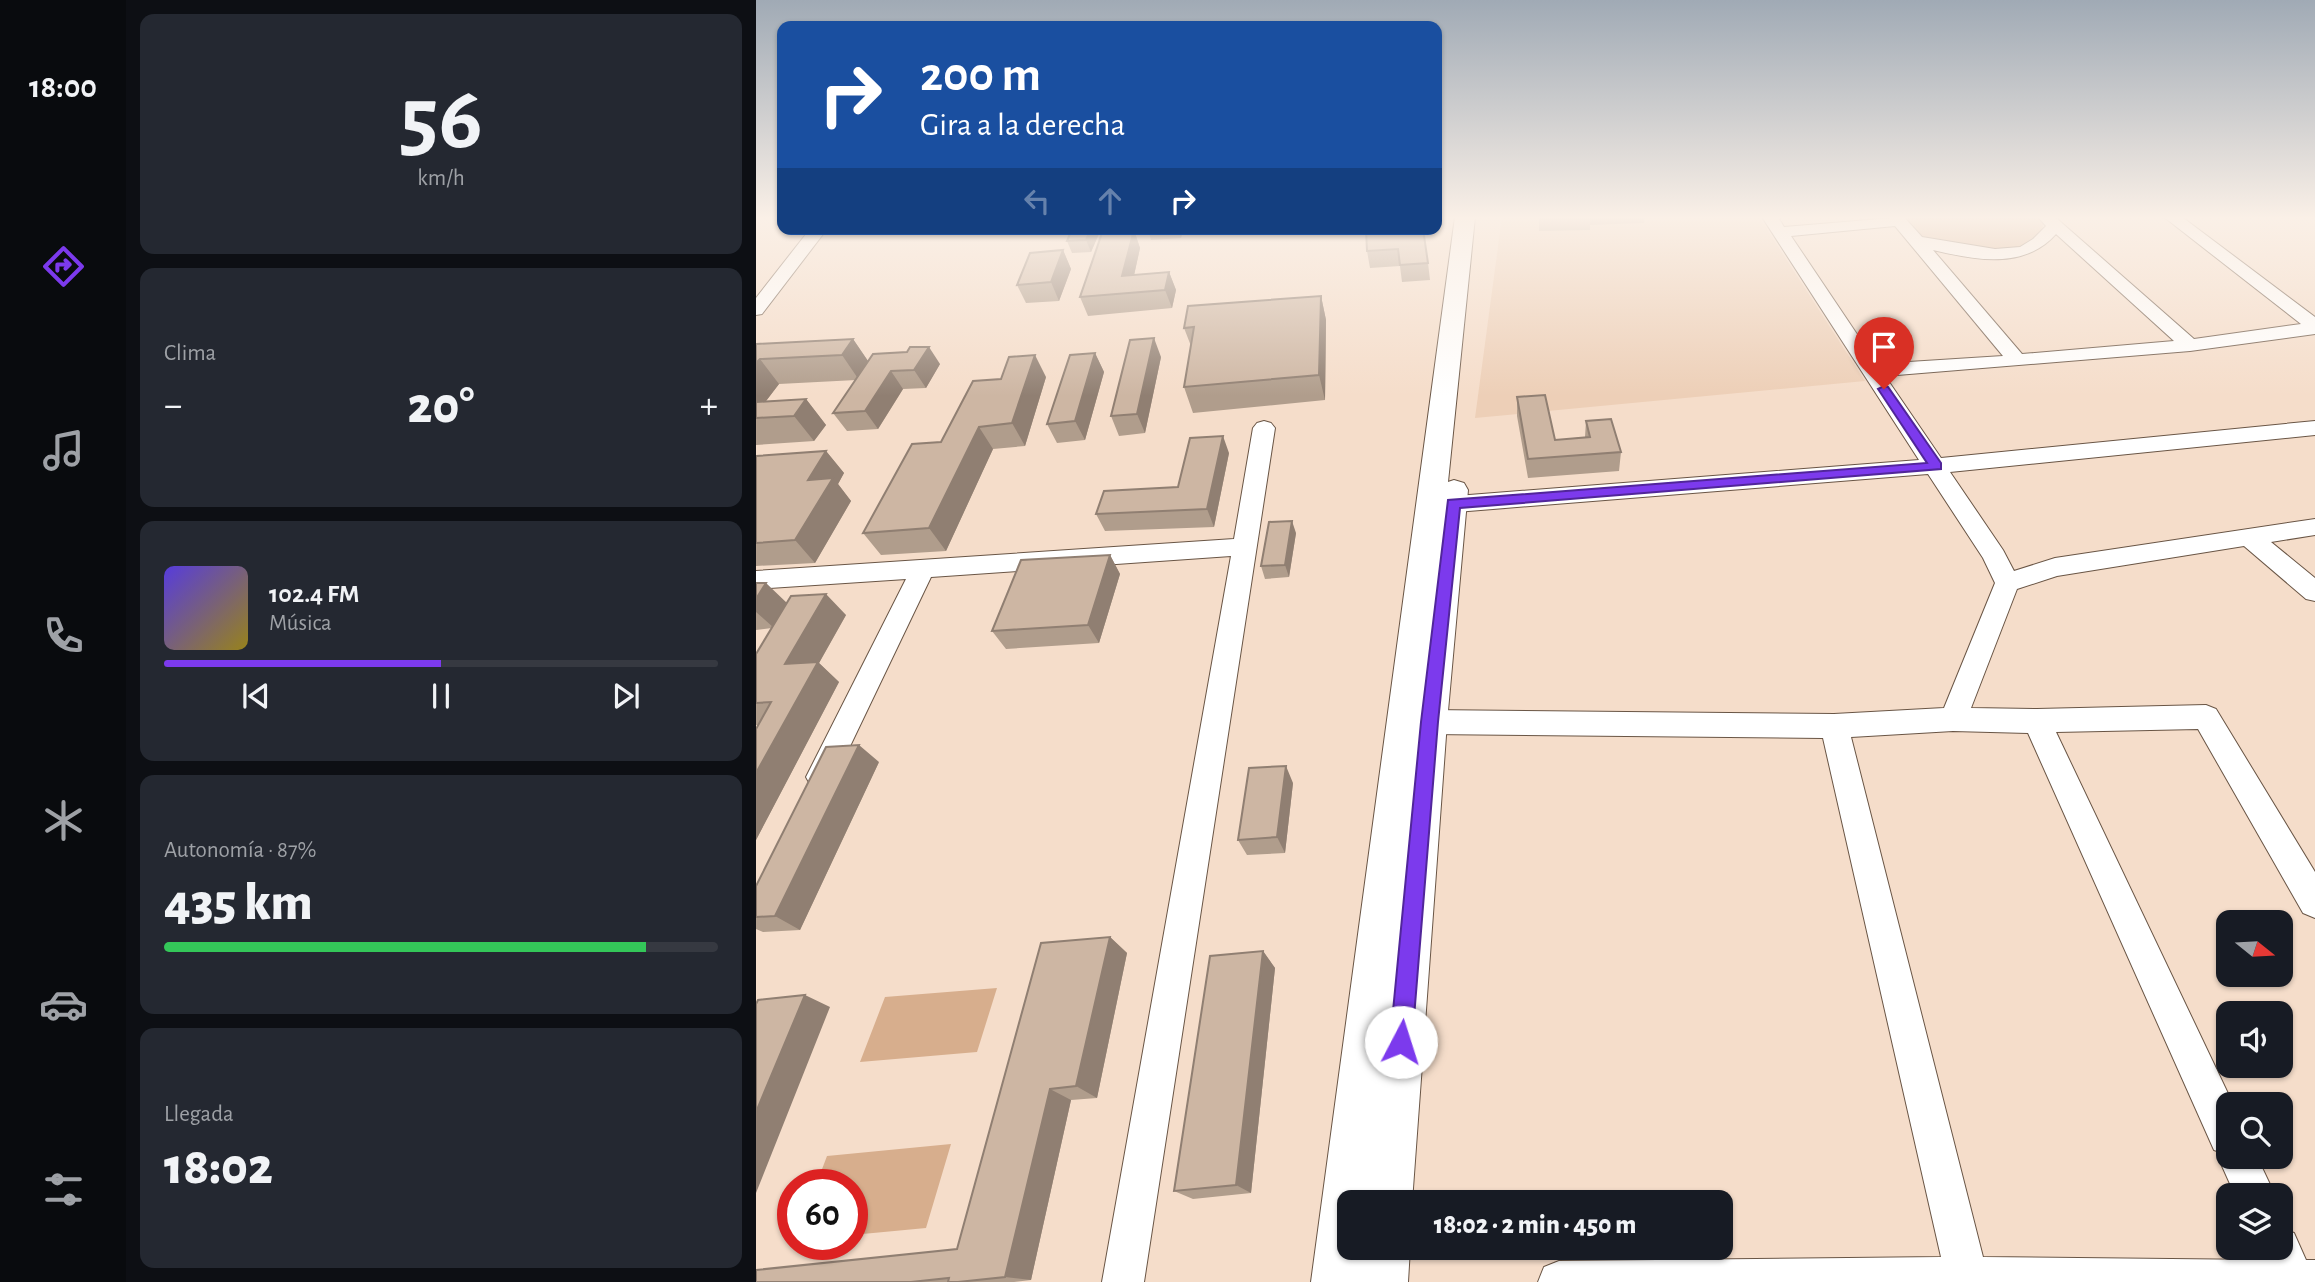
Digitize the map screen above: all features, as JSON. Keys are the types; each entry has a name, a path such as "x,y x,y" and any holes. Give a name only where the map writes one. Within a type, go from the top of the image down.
{"main road":[{"path":"1389,1190 1429,722 1441,505 1460,277"},
{"path":"1338,1282 1471,277"},
{"path":"1381,1282 1383,1260"}],"street":[{"path":"756,310 782,277"},
{"path":"1810,277 1994,556 2007,583 1953,719"},
{"path":"1947,277 2017,360"},
{"path":"2114,277 2190,345"},
{"path":"2250,277 2315,327"},
{"path":"1871,370 1915,369 2190,345 2315,327"},
{"path":"1124,1282 1264,428"},
{"path":"1441,505 1936,466 2315,428"},
{"path":"2007,583 2055,567 2315,527"},
{"path":"2250,538 2315,592"},
{"path":"756,580 1244,547"},
{"path":"1994,556 2055,567"},
{"path":"810,801 923,569"},
{"path":"1429,722 1834,726 1953,719 2037,721 2206,717 2315,902"},
{"path":"2037,721 2216,1110"},
{"path":"1834,726 1968,1280"},
{"path":"1559,1282 1968,1280 2296,1270"}],"shaded area":[{"path":"1494,277 1798,277 1865,381 1475,418"},
{"path":"997,988 977,1052 860,1062 885,997"},
{"path":"951,1144 926,1228 868,1233 868,1169 822,1169 827,1156"}],"building":[{"path":"1020,277 1053,277 1051,282 1017,285"},
{"path":"1087,277 1168,277 1165,290 1080,297"},
{"path":"1321,296 1319,375 1184,387 1194,327 1184,328 1188,306"},
{"path":"1154,338 1137,414 1111,416 1130,340"},
{"path":"853,339 842,355 760,359 756,363 756,344"},
{"path":"910,347 929,347 914,370 891,371 865,411 833,413 873,354 907,352"},
{"path":"1095,353 1075,421 1047,424 1070,355"},
{"path":"1035,355 1012,423 979,427 929,528 863,533 912,444 941,442 973,381 1001,379 1009,357"},
{"path":"1545,395 1555,440 1590,437 1586,421 1611,419 1621,452 1528,459 1517,397"},
{"path":"806,399 794,416 756,418 756,402"},
{"path":"1223,436 1207,509 1096,514 1104,491 1178,487 1190,438"},
{"path":"826,451 808,480 833,478 795,540 756,543 756,456"},
{"path":"1292,521 1285,565 1261,566 1269,522"},
{"path":"1110,555 1088,625 992,631 1021,560"},
{"path":"756,583 766,583 756,599"},
{"path":"826,594 785,664 818,662 756,773 756,729 771,702 756,703 756,654 791,596"},
{"path":"859,745 775,916 756,917 756,886 826,747"},
{"path":"1286,766 1277,837 1238,840 1249,768"},
{"path":"1110,937 1076,1086 1050,1089 1005,1277 958,1282 948,1282 949,1278 911,1282 756,1282 756,1270 957,1249 1041,943"},
{"path":"1263,951 1236,1185 1174,1191 1210,956"},
{"path":"805,995 756,1112 756,1004 758,1000"}],"route":[{"path":"1401,1042 1429,722 1453,504 1936,466 1884,389"}]}
